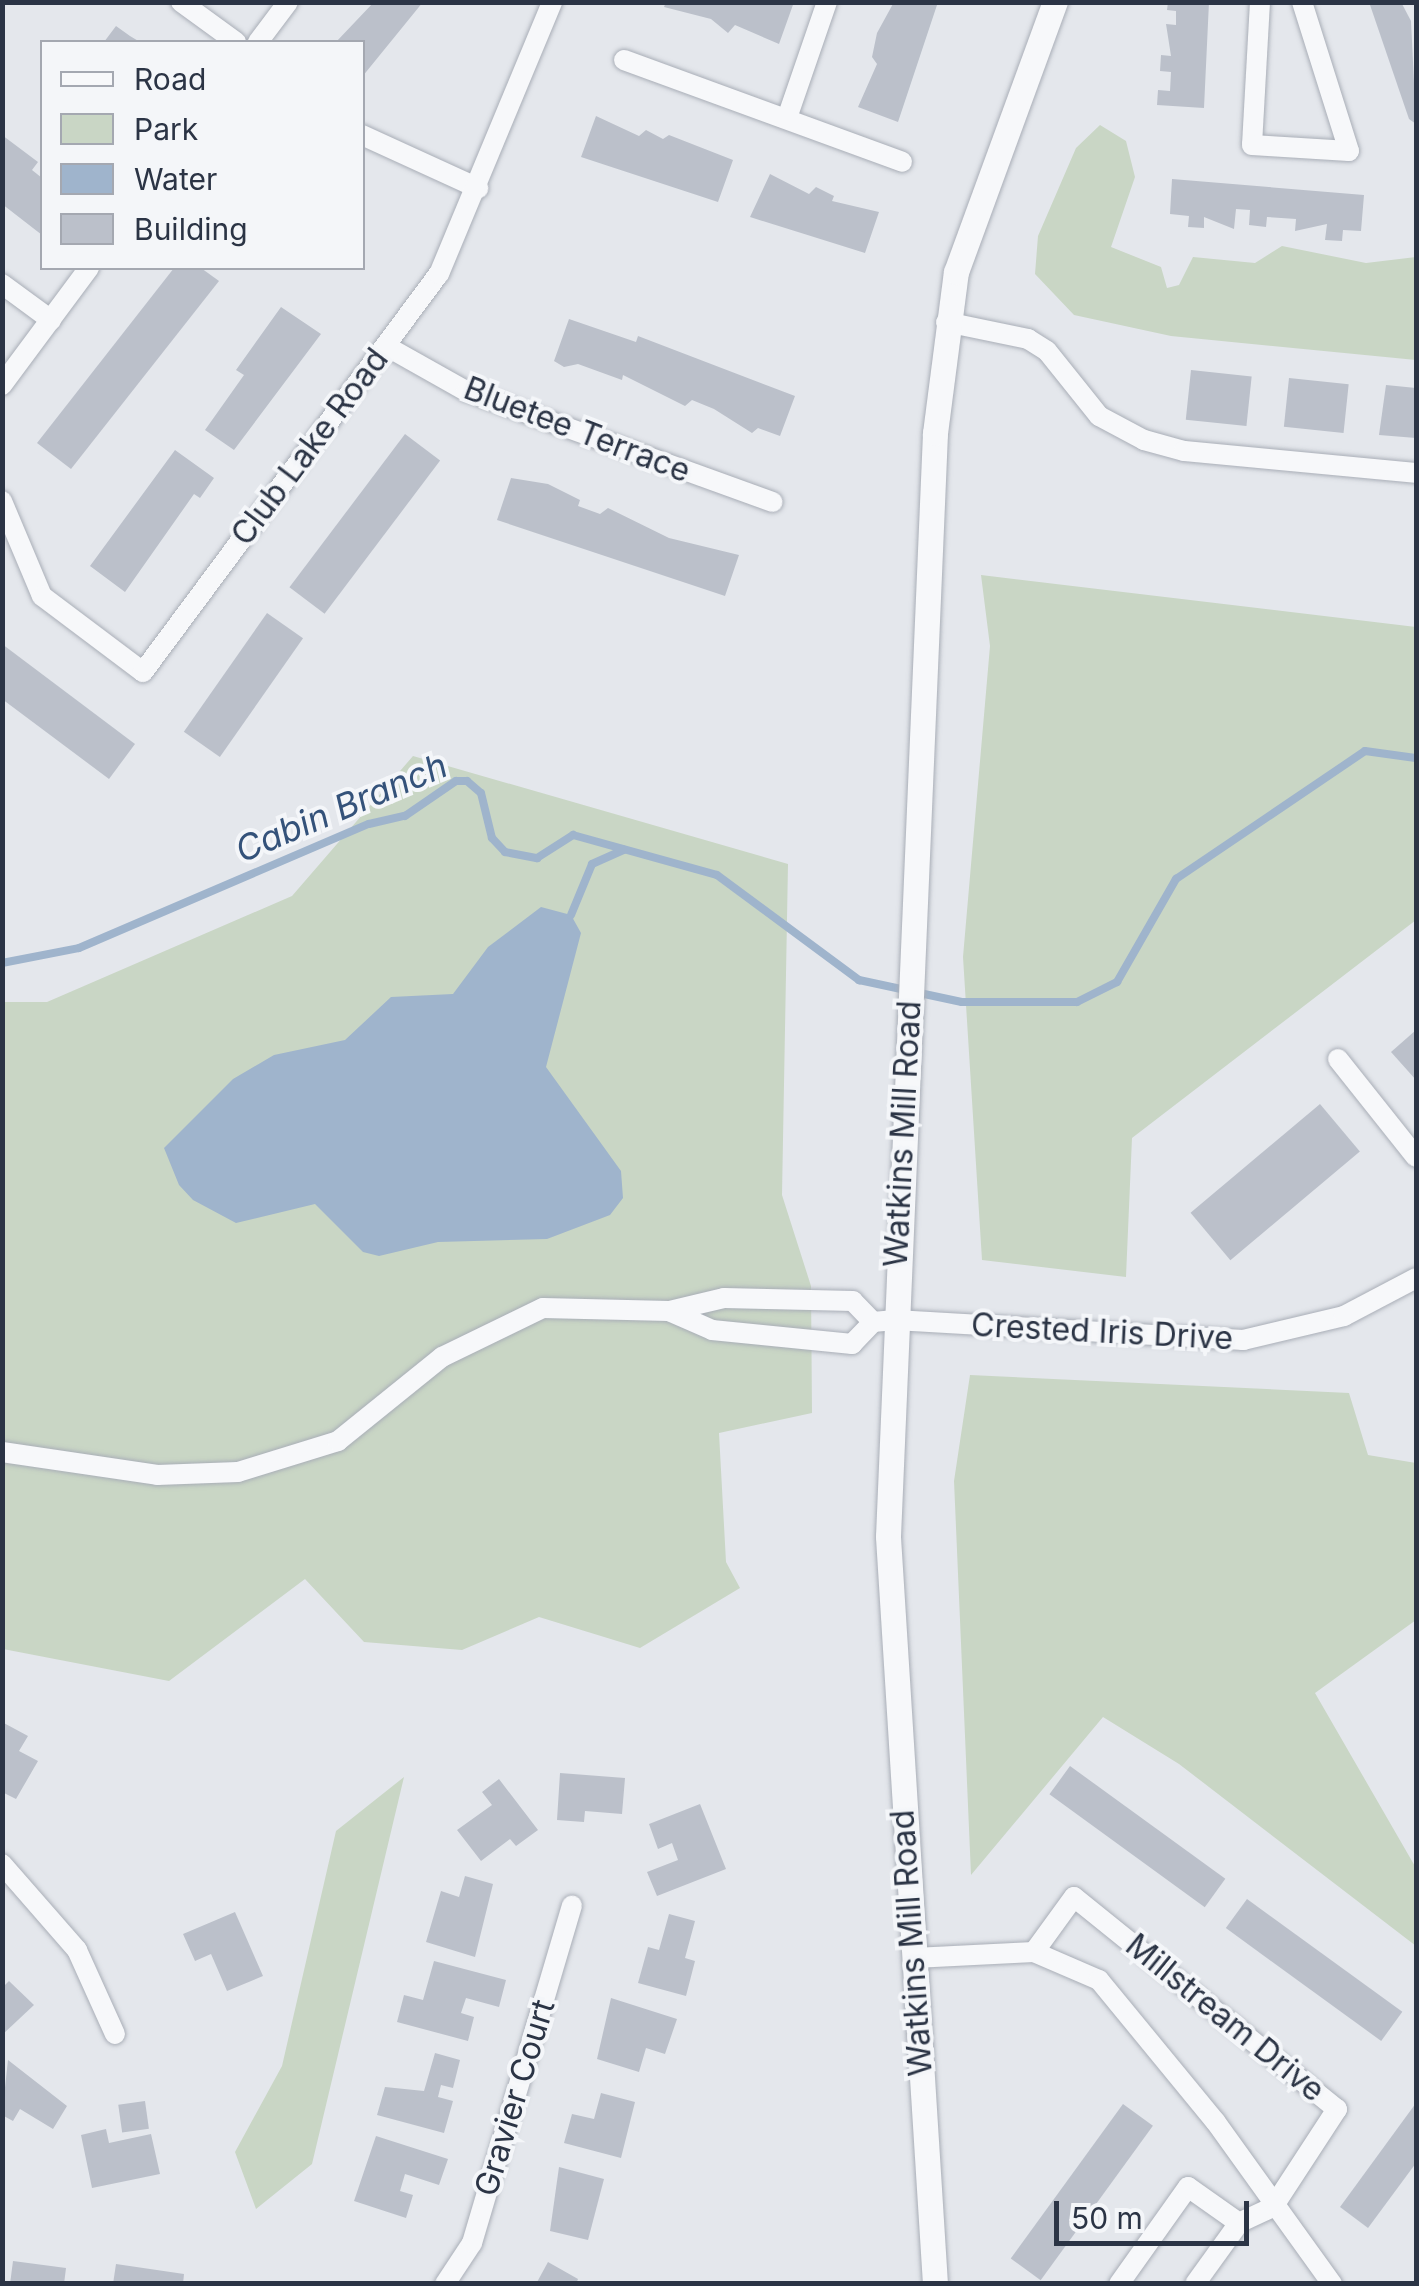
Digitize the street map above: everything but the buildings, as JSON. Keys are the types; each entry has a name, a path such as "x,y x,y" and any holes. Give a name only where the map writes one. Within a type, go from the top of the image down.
{"street":[{"path":"181,2 233,40"},
{"path":"260,40 288,2"},
{"name":"Club Lake Road","path":"2,501 42,596 143,672 438,274 478,188 552,2"},
{"path":"788,118 827,2"},
{"name":"Watkins Mill Road","path":"935,2284 890,1582 884,1321 907,1058 935,432 946,322 968,234 1055,2"},
{"path":"1260,2 1252,145 1350,152 1302,2"},
{"path":"624,60 902,162"},
{"path":"365,136 478,188"},
{"path":"2,385 88,270"},
{"path":"2,284 51,320"},
{"path":"946,322 1028,339 1046,351 1100,416 1144,440 1184,451 1416,473"},
{"name":"Bluetee Terrace","path":"386,346 494,403 772,502"},
{"path":"1338,1058 1416,1157"},
{"name":"Crested Iris Drive","path":"884,1321 1243,1340 1344,1316 1416,1278"},
{"path":"2,1452 157,1475 238,1472 338,1441 442,1357 543,1308 669,1311 724,1298 853,1301 884,1321 852,1344 712,1330 669,1311"},
{"path":"2,1864 77,1950 115,2034"},
{"name":"Millstream Drive","path":"1034,1952 1074,1897 1337,2108 1274,2206"},
{"name":"Gravier Court","path":"445,2284 472,2243 572,1906"},
{"name":"Millstream Drive","path":"914,1958 1034,1952 1099,1980 1215,2122 1332,2284"},
{"path":"1119,2284 1188,2187 1240,2223"},
{"path":"1195,2284 1240,2223 1274,2206"}],"green space":[{"path":"1100,125 1126,141 1135,177 1111,247 1161,267 1167,288 1179,285 1193,257 1255,263 1282,246 1366,263 1416,257 1416,360 1171,336 1074,315 1035,274 1038,236 1076,148"},
{"path":"981,575 1416,627 1416,920 1132,1138 1126,1277 982,1260 963,957 990,646"},
{"path":"413,756 788,864 782,1195 811,1286 812,1413 719,1433 726,1562 740,1588 640,1648 539,1617 462,1650 364,1642 305,1579 169,1681 3,1649 2,1002 47,1002 292,896"},
{"path":"970,1375 1349,1393 1368,1455 1416,1463 1416,1620 1315,1693 1416,1868 1416,1946 1179,1764 1103,1717 971,1875 954,1481"},
{"path":"404,1777 312,2164 256,2209 235,2152 282,2066 336,1831"}],"water":[{"path":"541,907 571,915 581,933 546,1067 621,1171 623,1198 610,1215 547,1239 438,1242 379,1256 363,1252 315,1204 236,1223 193,1200 179,1185 164,1148 233,1079 274,1055 345,1040 391,997 453,994 488,947"}],"waterway":[{"name":"Cabin Branch","path":"2,963 79,948 369,824 405,816 456,781 467,781 481,793 492,838 505,852 537,858 573,835 717,875 859,980 962,1002 1077,1002 1117,982 1176,879 1365,751 1416,758"},
{"path":"571,915 592,864 624,850"}]}
